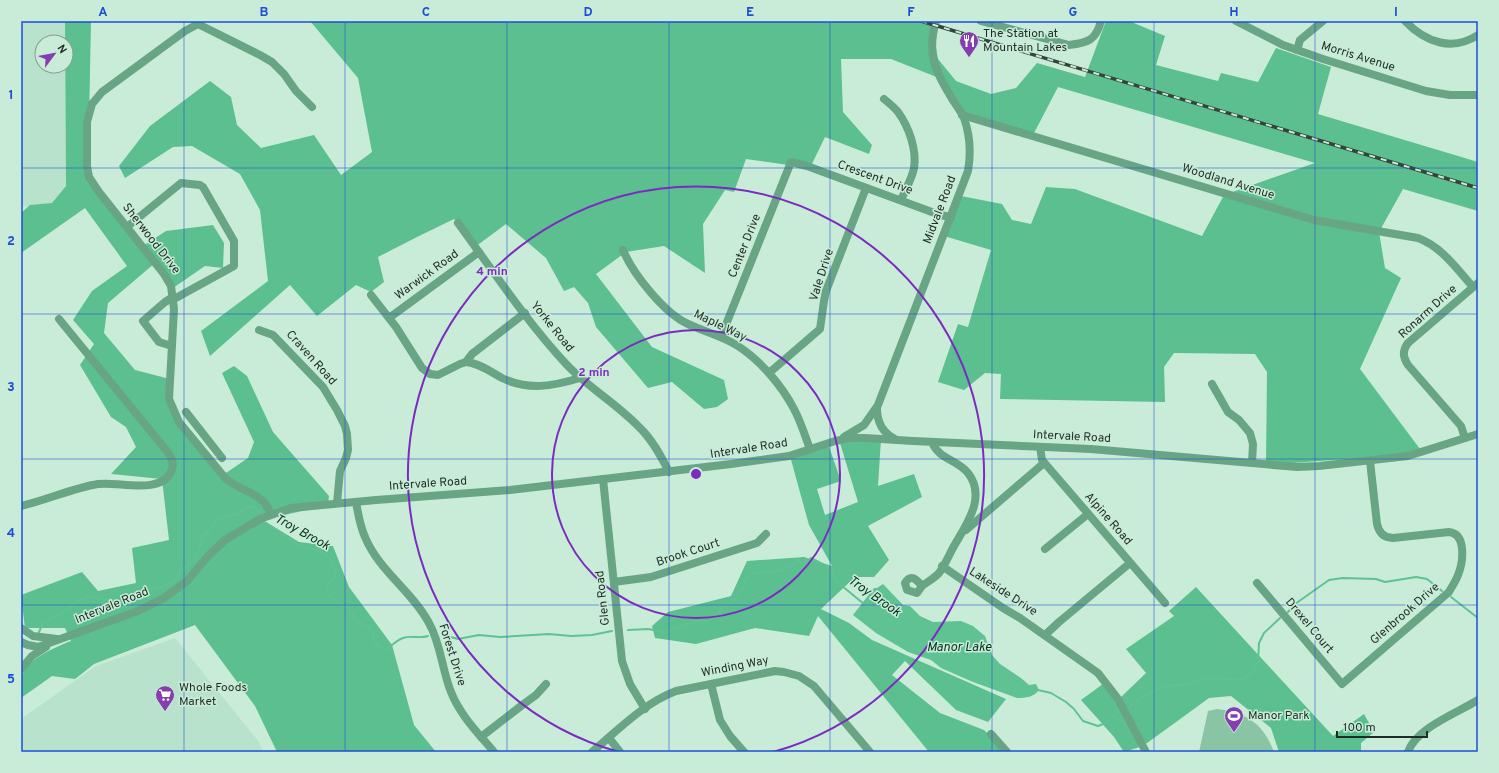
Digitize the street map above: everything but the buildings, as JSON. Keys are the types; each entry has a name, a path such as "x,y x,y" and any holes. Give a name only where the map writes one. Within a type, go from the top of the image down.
{"street":[{"name":"Midvale Road","path":"835,441 848,436 857,430 869,419 878,405 966,178 969,162 969,142 962,115 945,87 936,68 932,41 936,21"},
{"path":"981,21 1069,45 1080,44 1091,39 1098,32 1101,21"},
{"name":"Morris Avenue","path":"1236,21 1267,38 1297,50 1426,91 1450,95 1478,95"},
{"path":"1297,50 1300,40 1323,21"},
{"path":"1405,21 1419,34 1429,39 1445,43 1461,42 1478,35"},
{"path":"198,22 272,62 284,74 296,91 312,107"},
{"name":"Sherwood Drive","path":"198,22 102,92 96,98 86,122 87,166 89,177 169,281 173,298 169,399 179,422 226,479 232,484 259,498 271,514"},
{"path":"884,99 902,118 911,140 914,154 914,169 901,200"},
{"name":"Woodland Avenue","path":"962,115 1314,220 1426,240 1440,250 1475,285"},
{"name":"Crescent Drive","path":"791,163 807,166 940,215 951,217"},
{"name":"Center Drive","path":"721,337 791,163"},
{"path":"127,227 181,183 200,185 203,187 234,241 234,266 165,302 143,321 159,342 172,346"},
{"name":"Vale Drive","path":"769,373 820,329 826,291 866,188"},
{"name":"Yorke Road","path":"458,224 524,313 559,356 580,378 638,426 648,437 669,472"},
{"name":"Maple Way","path":"623,250 628,263 653,294 676,317 687,324 721,337 738,346 750,354 769,373 794,409 810,449"},
{"name":"Warwick Road","path":"389,318 479,252"},
{"name":"Ronarm Drive","path":"1465,438 1460,426 1408,365 1403,354 1408,343 1475,285"},
{"path":"371,295 406,342 422,368 430,374 436,375 466,362 472,354 524,313"},
{"path":"21,506 99,484 148,486 156,484 166,478 172,468 171,456 59,319"},
{"name":"Craven Road","path":"259,330 273,335 323,387 345,426 348,438 348,450 340,471 337,503"},
{"path":"466,362 476,364 504,379 523,385 544,387 580,378"},
{"path":"1212,384 1228,412 1239,420 1250,433 1253,444 1252,463"},
{"name":"Midvale Road","path":"878,405 877,417 880,424 888,435 898,440"},
{"path":"186,412 222,458"},
{"path":"190,435 198,428"},
{"name":"Intervale Road","path":"21,642 38,647 138,611 164,598 187,581 209,555 225,540 271,514 291,508 337,503 510,490 669,472 789,456 835,441 864,438 1165,455 1297,467 1370,461 1408,456 1478,434"},
{"path":"922,586 938,574 975,505 976,492 969,474 963,468 942,455 934,448 932,442"},
{"name":"Alpine Road","path":"1040,447 1042,460 1044,463 1165,603"},
{"name":"Glenbrook Drive","path":"1342,684 1443,598 1455,582 1461,566 1462,546 1459,538 1453,532 1389,538 1379,532 1376,524 1370,461"},
{"path":"960,534 1044,463"},
{"name":"Glen Road","path":"603,480 622,661 630,684 645,709"},
{"name":"Forest Drive","path":"356,502 365,538 378,560 428,620 436,639 451,693 463,714 494,752"},
{"path":"1045,549 1088,514"},
{"name":"Brook Court","path":"614,582 651,577 757,543 766,534"},
{"path":"1046,635 1059,622 1130,563"},
{"name":"Lakeside Drive","path":"942,566 1003,608 1046,635 1098,673 1107,682 1118,699 1146,752"},
{"name":"Drexel Court","path":"1257,584 1342,684"},
{"name":"Intervale Road","path":"21,628 33,636 57,639"},
{"path":"21,668 32,656 66,637"},
{"name":"Winding Way","path":"592,752 654,702 676,691 771,671 784,672 799,676 814,686 870,752"},
{"path":"481,737 536,696 546,684"},
{"path":"711,684 720,720 728,733 744,752"},
{"path":"1408,752 1414,740 1423,732 1478,700"},
{"path":"991,734 1007,752"},
{"path":"609,738 620,752"}],"shaded area":[{"path":"21,21 65,21 65,34 34,34 34,74 65,74 66,186 52,203 21,207"},
{"path":"65,21 91,21 88,175 143,246 166,231 213,225 224,243 223,268 205,266 173,288 155,263 108,303 104,333 135,370 170,379 172,410 223,475 248,458 254,442 222,373 234,366 247,376 273,432 329,496 328,505 263,520 299,542 333,546 349,587 392,645 414,725 436,752 277,752 255,706 195,625 94,664 75,679 52,676 21,698 21,678 29,665 42,655 71,641 65,628 25,628 21,595 82,572 98,591 136,583 132,548 169,540 162,479 111,474 136,447 126,427 111,417 80,365 94,344 73,320 92,291 127,266 85,208 21,253 21,213 30,205 52,203 66,186 65,74 74,74 74,34 65,34"},
{"path":"310,21 931,21 938,59 956,81 991,94 1016,88 1037,63 1085,77 1106,21 1129,21 1165,36 1156,65 1218,81 1221,73 1258,82 1276,48 1331,67 1318,114 1478,162 1478,211 1403,189 1379,232 1385,268 1401,278 1360,369 1423,453 1266,465 1267,372 1255,354 1174,353 1164,367 1165,402 1000,399 1001,374 985,373 964,390 938,382 958,324 968,327 991,250 944,236 961,196 1002,204 1012,220 1031,224 1046,187 1075,189 1202,236 1224,195 1315,163 1058,87 1032,137 964,117 939,78 891,59 841,59 843,112 872,145 869,154 825,137 810,168 746,159 734,192 725,190 703,224 705,273 664,246 626,252 596,274 652,347 724,380 728,399 717,407 704,409 672,382 648,388 596,327 588,303 574,287 564,291 546,258 506,224 475,247 454,219 378,257 384,282 371,292 356,285 317,316 290,285 210,356 201,331 268,281 260,210 240,174 192,146 173,147 125,178 119,166 150,126 210,81 231,97 237,125 261,148 314,135 341,175 372,152 358,78"},
{"path":"881,439 878,486 914,474 922,497 868,526 889,560 874,577 855,577 821,609 849,623 872,640 1006,699 988,722 956,710 905,661 892,675 940,713 984,730 1006,752 929,752 818,616 809,636 755,628 696,644 655,638 652,626 668,612 731,596 747,561 804,557 832,566 809,525 790,456 828,444 841,481 817,489 825,515 858,502 840,443"},
{"path":"1196,587 1333,736 1364,714 1374,732 1361,743 1361,752 1279,752 1271,728 1231,696 1209,698 1143,746 1124,752 1114,737 1081,700 1107,681 1120,698 1146,673 1126,649 1174,616 1169,611"},
{"path":"175,638 259,742 263,752 21,752 21,719 96,666"},
{"name":"Manor Park","path":"1217,709 1237,713 1253,722 1265,734 1274,752 1199,752 1208,711"}],"water":[{"name":"Manor Lake","path":"883,584 903,605 910,606 920,616 933,622 961,621 973,626 985,636 992,655 1000,664 1029,685 1036,684 1039,690 1030,697 1017,698 973,682 941,668 931,660 908,652 876,633 853,615 874,588 877,588"}],"waterway":[{"name":"Troy Brook","path":"39,632 43,623 66,610 86,596 111,600 133,600 145,594 150,589 160,588 174,581 183,569 196,559 203,536 213,527 216,519 239,514 248,507 255,507 258,512"},
{"name":"Troy Brook","path":"264,522 299,545 317,550 328,557 334,568 335,577 329,584 327,593 334,600 350,610 357,620 372,631 373,638 377,645 381,648 388,648 398,640 406,637 428,636"},
{"name":"Troy Brook","path":"628,630 648,629 666,632 696,621 709,621 718,614 720,610 736,599 749,576 760,572 780,571 799,561 803,564 811,558 832,569 836,581 864,604"},
{"name":"Troy Brook","path":"1288,612 1295,604 1329,580 1343,578 1376,579 1385,582 1416,577 1427,579 1442,591"},
{"name":"Troy Brook","path":"1451,597 1478,618"},
{"name":"Troy Brook","path":"1130,706 1148,693 1164,686 1187,685 1201,679 1209,678 1241,680 1252,673 1258,663 1259,643 1264,633 1280,618"},
{"name":"Troy Brook","path":"443,635 458,639 479,635 500,637 549,634 571,636 592,635 612,631"},
{"name":"Troy Brook","path":"1038,690 1051,693 1066,702 1074,709 1083,721 1098,726 1106,723 1118,712"}],"railway":[{"path":"921,21 1478,188"}],"place":[{"name":"The Station at Mountain Lakes","path":"969,58"},
{"name":"Whole Foods Market","path":"165,712"},
{"name":"Manor Park","path":"1234,733"}]}
